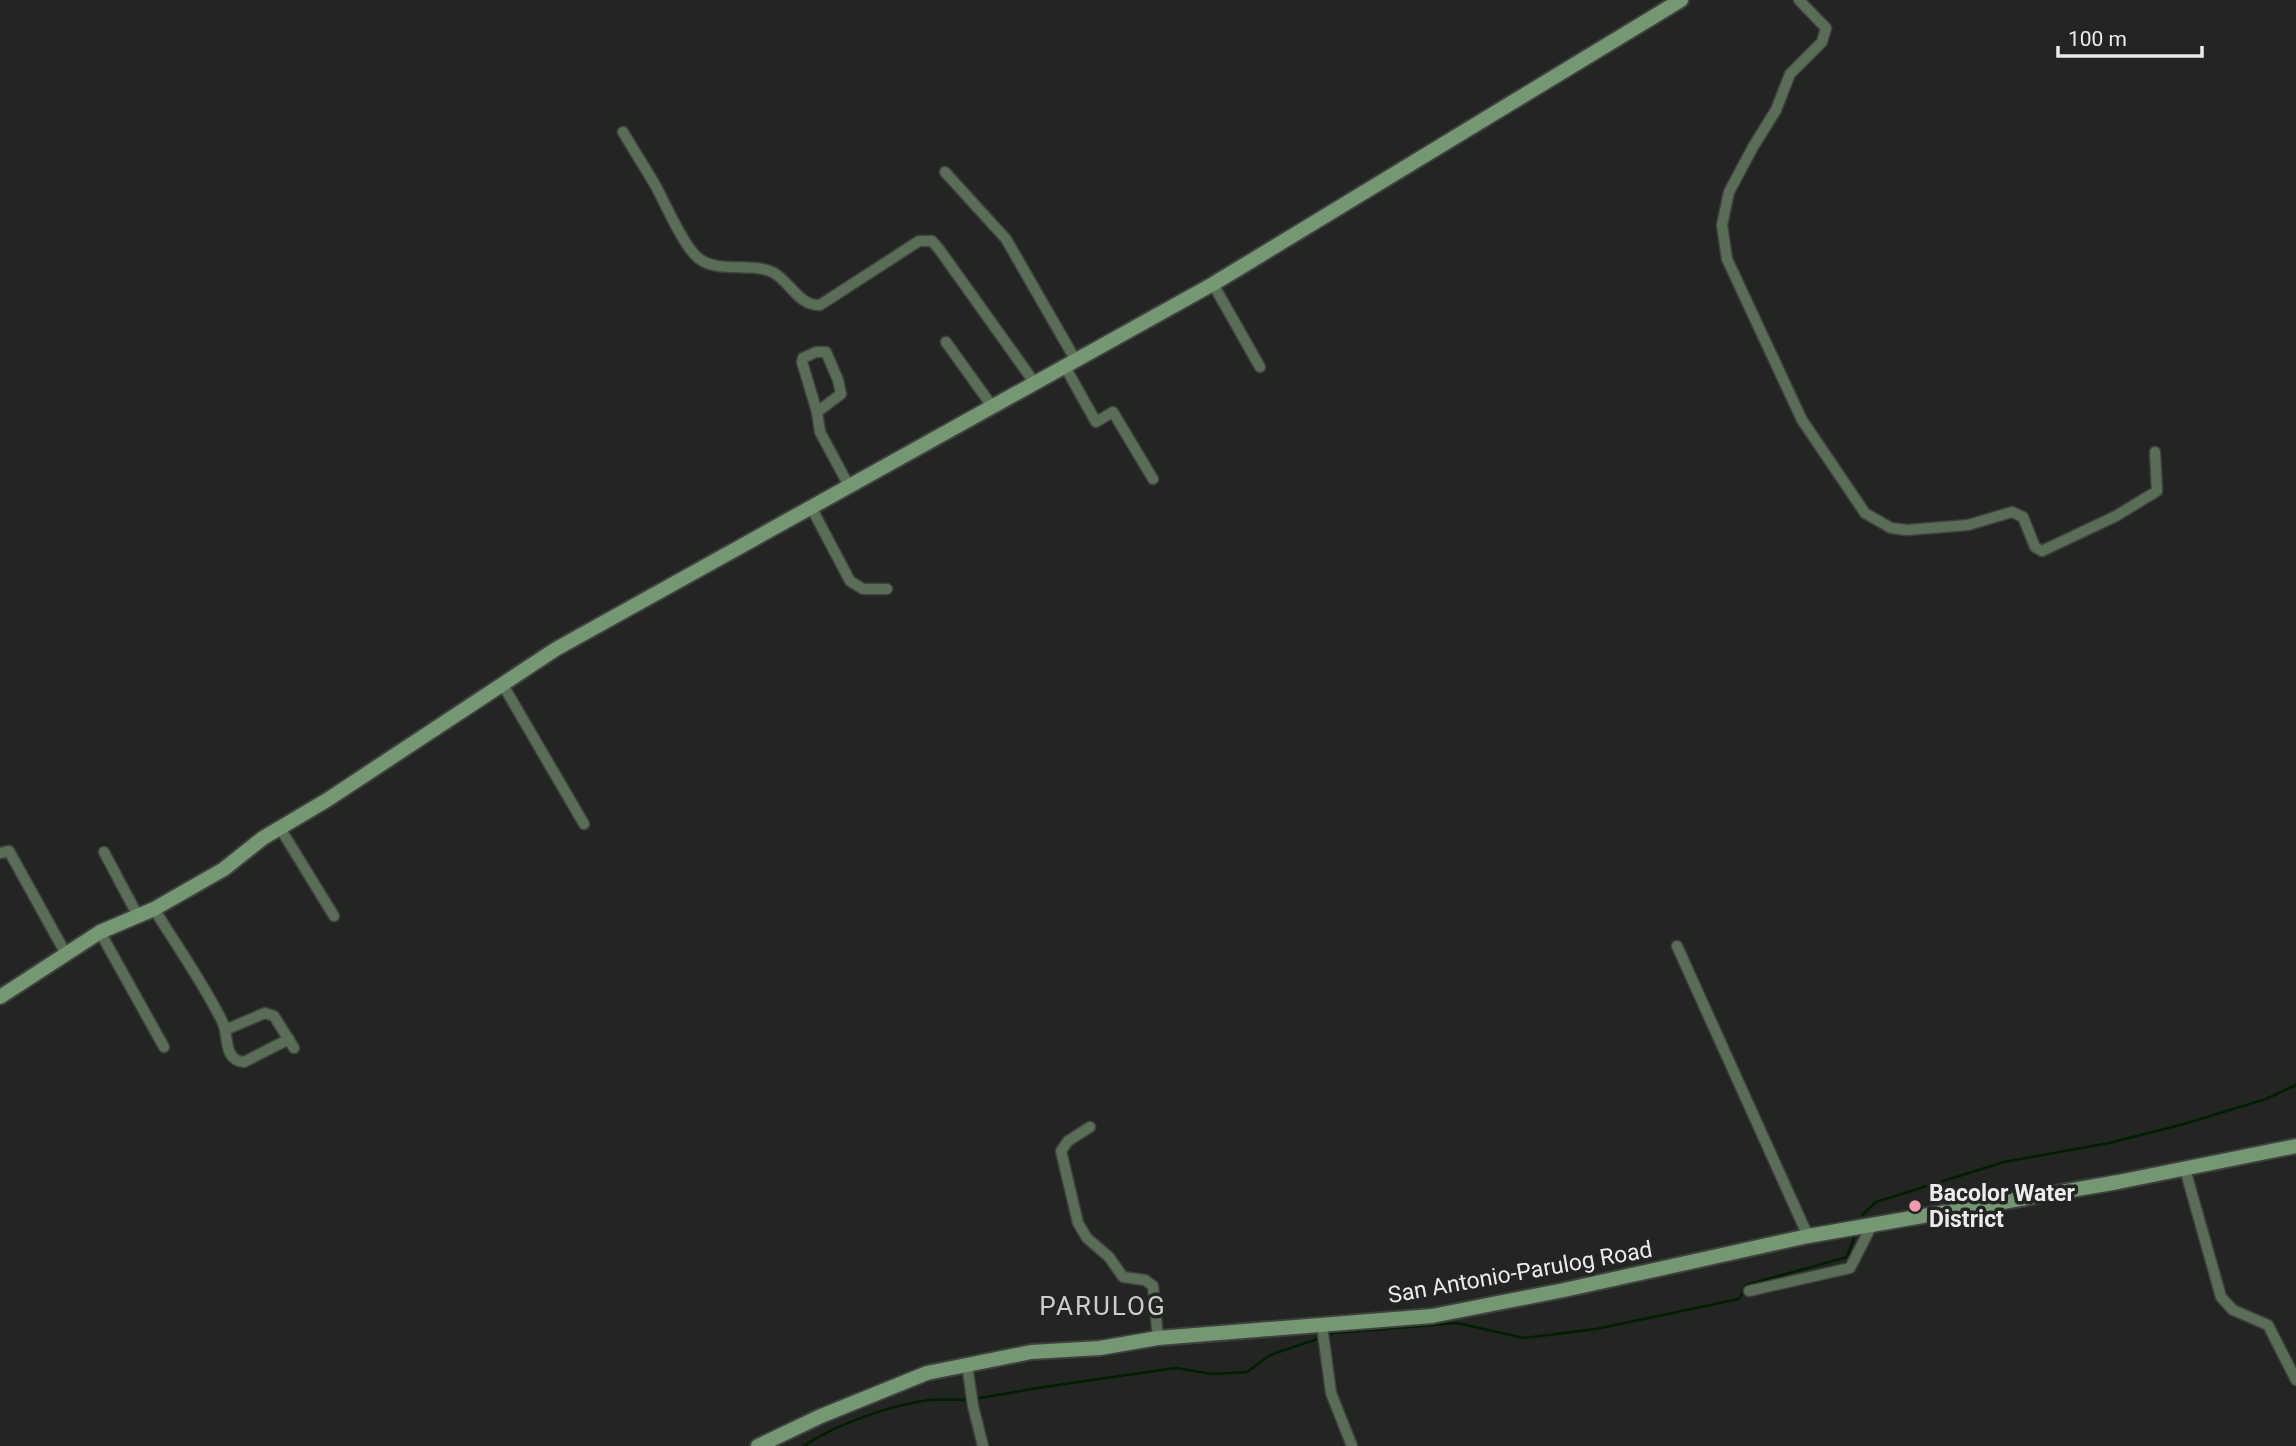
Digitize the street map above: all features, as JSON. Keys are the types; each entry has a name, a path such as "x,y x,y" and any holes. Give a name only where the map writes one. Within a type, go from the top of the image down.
{"street":[{"path":"0,997 100,932 155,909 224,869 279,828 556,649 1213,284 1681,0"},
{"path":"1799,0 1826,28 1822,42 1790,74 1776,110 1729,192 1722,225 1727,259 1802,420 1865,513 1891,528 1907,530 1968,525 2012,512 2023,517 2035,547 2042,551 2116,516 2157,491 2155,452"},
{"path":"623,132 690,249 700,260 713,265 762,268 770,271 806,302 820,305 919,241 932,242 939,248 1034,382"},
{"path":"946,172 1006,239 1069,362 1096,422 1113,412 1153,479"},
{"path":"1213,284 1260,367"},
{"path":"946,342 992,406"},
{"path":"817,412 841,394 826,352 822,351 803,358 802,362 820,432 849,486"},
{"path":"811,507 850,580 863,589 887,589"},
{"path":"503,685 584,824"},
{"path":"279,828 334,916"},
{"path":"0,853 9,851 66,954"},
{"path":"104,852 138,916"},
{"path":"155,909 225,1030 228,1050 232,1057 240,1062 291,1044 270,1013 225,1030"},
{"path":"100,932 164,1048"},
{"path":"1677,946 1808,1236"},
{"path":"1090,1126 1068,1142 1061,1151 1078,1223 1087,1238 1109,1257 1123,1277 1145,1280 1153,1286 1158,1338"},
{"name":"San Antonio-Parulog Road","path":"758,1446 821,1416 927,1373 967,1365 1031,1353 1100,1348 1158,1338 1323,1332 1432,1316 1808,1236 2185,1169 2296,1146"},
{"path":"2185,1169 2221,1297 2232,1310 2268,1325 2296,1380"},
{"path":"1749,1291 1850,1268 1872,1225"},
{"path":"1323,1332 1331,1393 1352,1446"},
{"path":"967,1365 983,1446"}],"waterway":[{"path":"1862,1215 1876,1202 2004,1162 2109,1143 2184,1124 2266,1099 2296,1085"},
{"path":"1326,1335 1457,1323 1524,1338 1596,1329 1739,1299 1746,1285 1847,1257 1854,1238"},
{"path":"974,1399 1175,1368 1212,1374 1247,1372 1270,1355 1320,1338"},
{"path":"804,1446 847,1423 899,1406 930,1400 968,1400"}],"place":[{"name":"Bacolor Water District","path":"1915,1206"}],"district":[{"name":"PARULOG","path":"1103,1306"}]}
